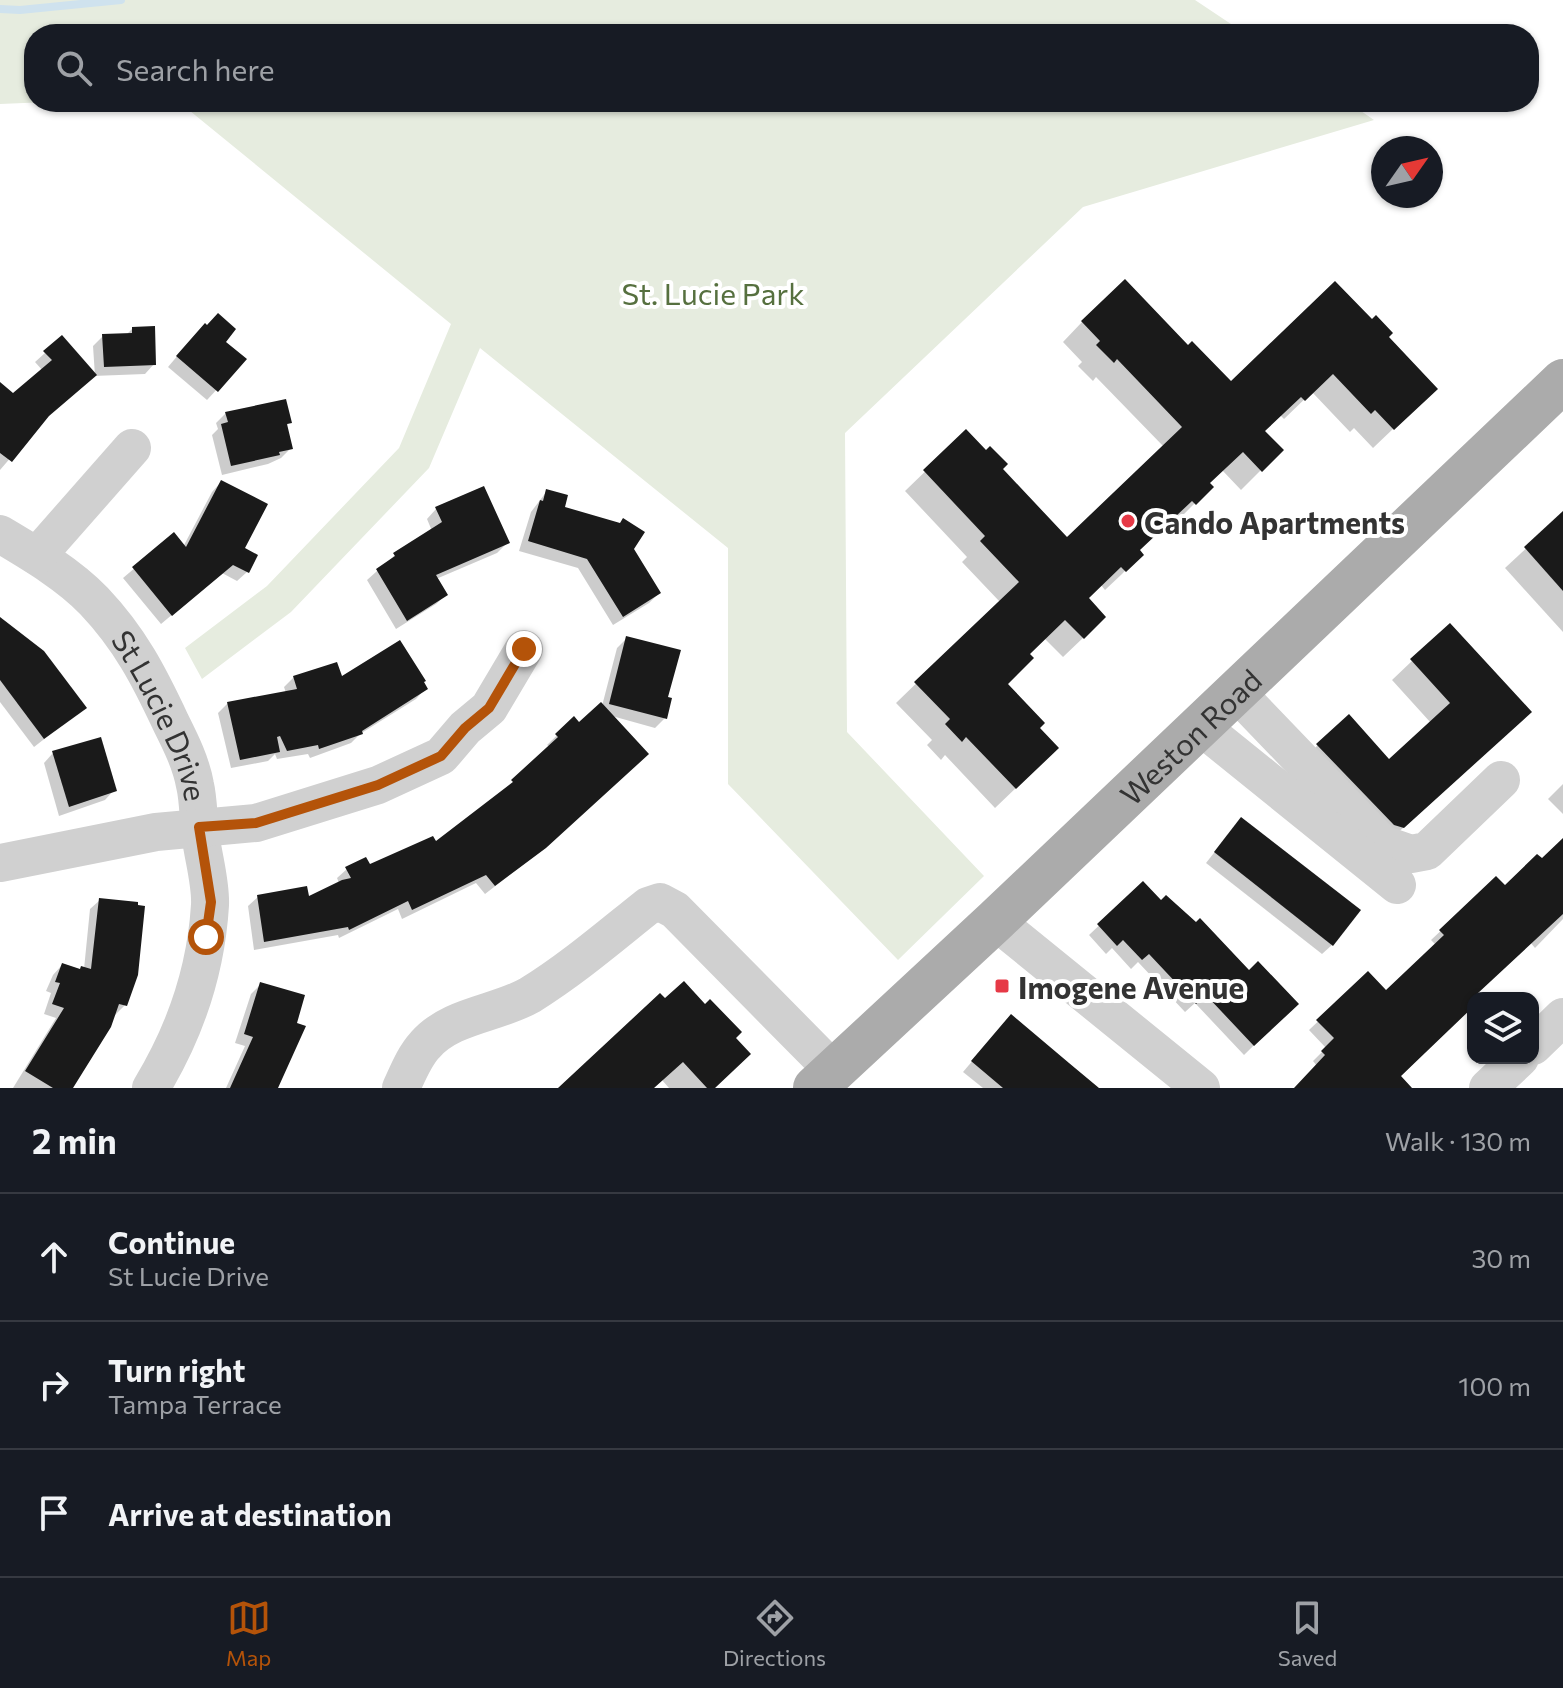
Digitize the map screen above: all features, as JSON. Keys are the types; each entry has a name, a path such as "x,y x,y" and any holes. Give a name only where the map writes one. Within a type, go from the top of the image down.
{"main road":[{"name":"Weston Road","path":"824,1080 1563,381"}],"street":[{"path":"37,556 132,448"},
{"name":"St Lucie Drive","path":"0,534 37,556 92,599 127,639 144,665 190,764 211,902 200,973 191,1007 151,1088"},
{"path":"0,863 156,832 256,823 378,785 441,756 465,728 489,708 524,649"},
{"path":"1236,692 1382,844 1411,854 1427,851 1501,780"},
{"path":"1200,726 1397,885"},
{"path":"401,1088 415,1058 427,1043 447,1028 526,997 577,962 648,906 660,902 675,910 824,1080"},
{"path":"995,921 1201,1088"},
{"path":"1539,1040 1563,1017"},
{"path":"1488,1088 1514,1064"}],"green space":[{"path":"0,0 1195,0 1231,24 24,24 24,103 0,104"},
{"name":"St. Lucie Park","path":"191,112 1362,112 1374,120 1083,207 845,433 847,732 984,876 898,960 728,784 728,548 480,348 429,468 291,612 202,679 185,648 267,586 399,448 451,324"}],"building":[{"name":"Cando Apartments","path":"1125,279 1188,345 1192,341 1231,381 1335,281 1372,319 1376,315 1393,333 1389,337 1438,389 1394,430 1375,410 1371,414 1333,374 1305,401 1301,397 1265,431 1284,450 1262,472 1243,452 1210,483 1214,487 1196,505 1192,501 1140,550 1144,555 1126,572 1121,567 1089,598 1106,617 1084,639 1065,620 1030,654 1034,658 1008,684 1045,723 1040,728 1059,748 1016,789 966,737 962,742 945,724 950,719 914,682 1019,582 980,541 985,536 923,470 966,429 986,450 990,446 1008,464 1003,469 1067,537 1182,427 1117,359 1114,363 1096,345 1100,341 1081,321"},
{"path":"218,313 236,329 226,342 247,359 218,392 176,356"},
{"path":"155,326 156,365 104,367 102,334 132,333 132,327"},
{"path":"62,335 97,375 49,416 12,462 0,453 0,382 13,393 52,360 43,351"},
{"path":"286,399 292,423 287,424 293,449 231,466 221,424 228,422 225,412"},
{"path":"221,480 268,504 245,548 258,555 249,573 233,565 172,616 132,567 174,532 186,547"},
{"path":"484,486 510,543 436,575 448,595 407,621 376,569 395,556 393,553 442,522 435,507"},
{"path":"546,489 568,495 565,507 620,523 623,518 645,532 634,549 661,593 623,617 587,559 528,541"},
{"path":"1563,511 1563,591 1524,547"},
{"path":"0,617 44,651 87,708 44,739 0,680"},
{"path":"1450,623 1532,712 1404,828 1394,825 1316,744 1349,714 1389,759 1450,703 1410,659"},
{"path":"626,636 681,650 668,697 672,698 667,719 609,704"},
{"path":"400,640 428,689 362,731 363,734 319,749 318,745 287,751 280,736 277,737 280,752 240,760 227,702 297,689 293,676 337,662 342,676"},
{"path":"601,702 649,754 546,848 495,886 486,875 412,910 408,901 349,930 348,927 264,942 257,895 307,886 309,896 351,878 345,867 366,857 370,864 433,836 436,841 513,782 511,780 558,737 555,734 574,716 579,722"},
{"path":"101,737 117,791 69,807 52,751"},
{"path":"1241,817 1361,910 1333,946 1214,852"},
{"path":"1563,838 1563,914 1479,992 1467,992 1467,1013 1401,1076 1412,1088 1294,1088 1325,1055 1321,1051 1334,1038 1316,1020 1368,971 1386,990 1444,935 1439,930 1496,876 1505,885 1537,854 1542,858"},
{"path":"1143,881 1161,900 1166,895 1196,922 1200,918 1249,970 1258,961 1299,1004 1254,1046 1206,995 1196,1004 1149,954 1142,960 1123,940 1117,946 1097,924"},
{"path":"99,898 138,902 138,905 145,906 138,975 127,1006 119,1004 111,1027 73,1088 53,1088 25,1071 64,1008 52,1004 60,983 55,982 62,963 91,969"},
{"path":"684,981 705,1004 710,999 742,1032 736,1038 751,1054 715,1088 707,1088 683,1062 654,1088 558,1088 660,993 665,998"},
{"path":"260,982 305,995 297,1023 306,1026 278,1088 230,1088 253,1037 244,1034"},
{"path":"1011,1014 1099,1088 1003,1088 971,1061"}],"waterway":[{"path":"0,9 20,10 121,0"}],"place":[{"name":"Cando Apartments","path":"1128,521"},
{"name":"Imogene Avenue","path":"1002,986"}],"route":[{"path":"206,937 211,902 199,827 256,823 378,785 441,756 465,728 489,708 524,649"}]}
